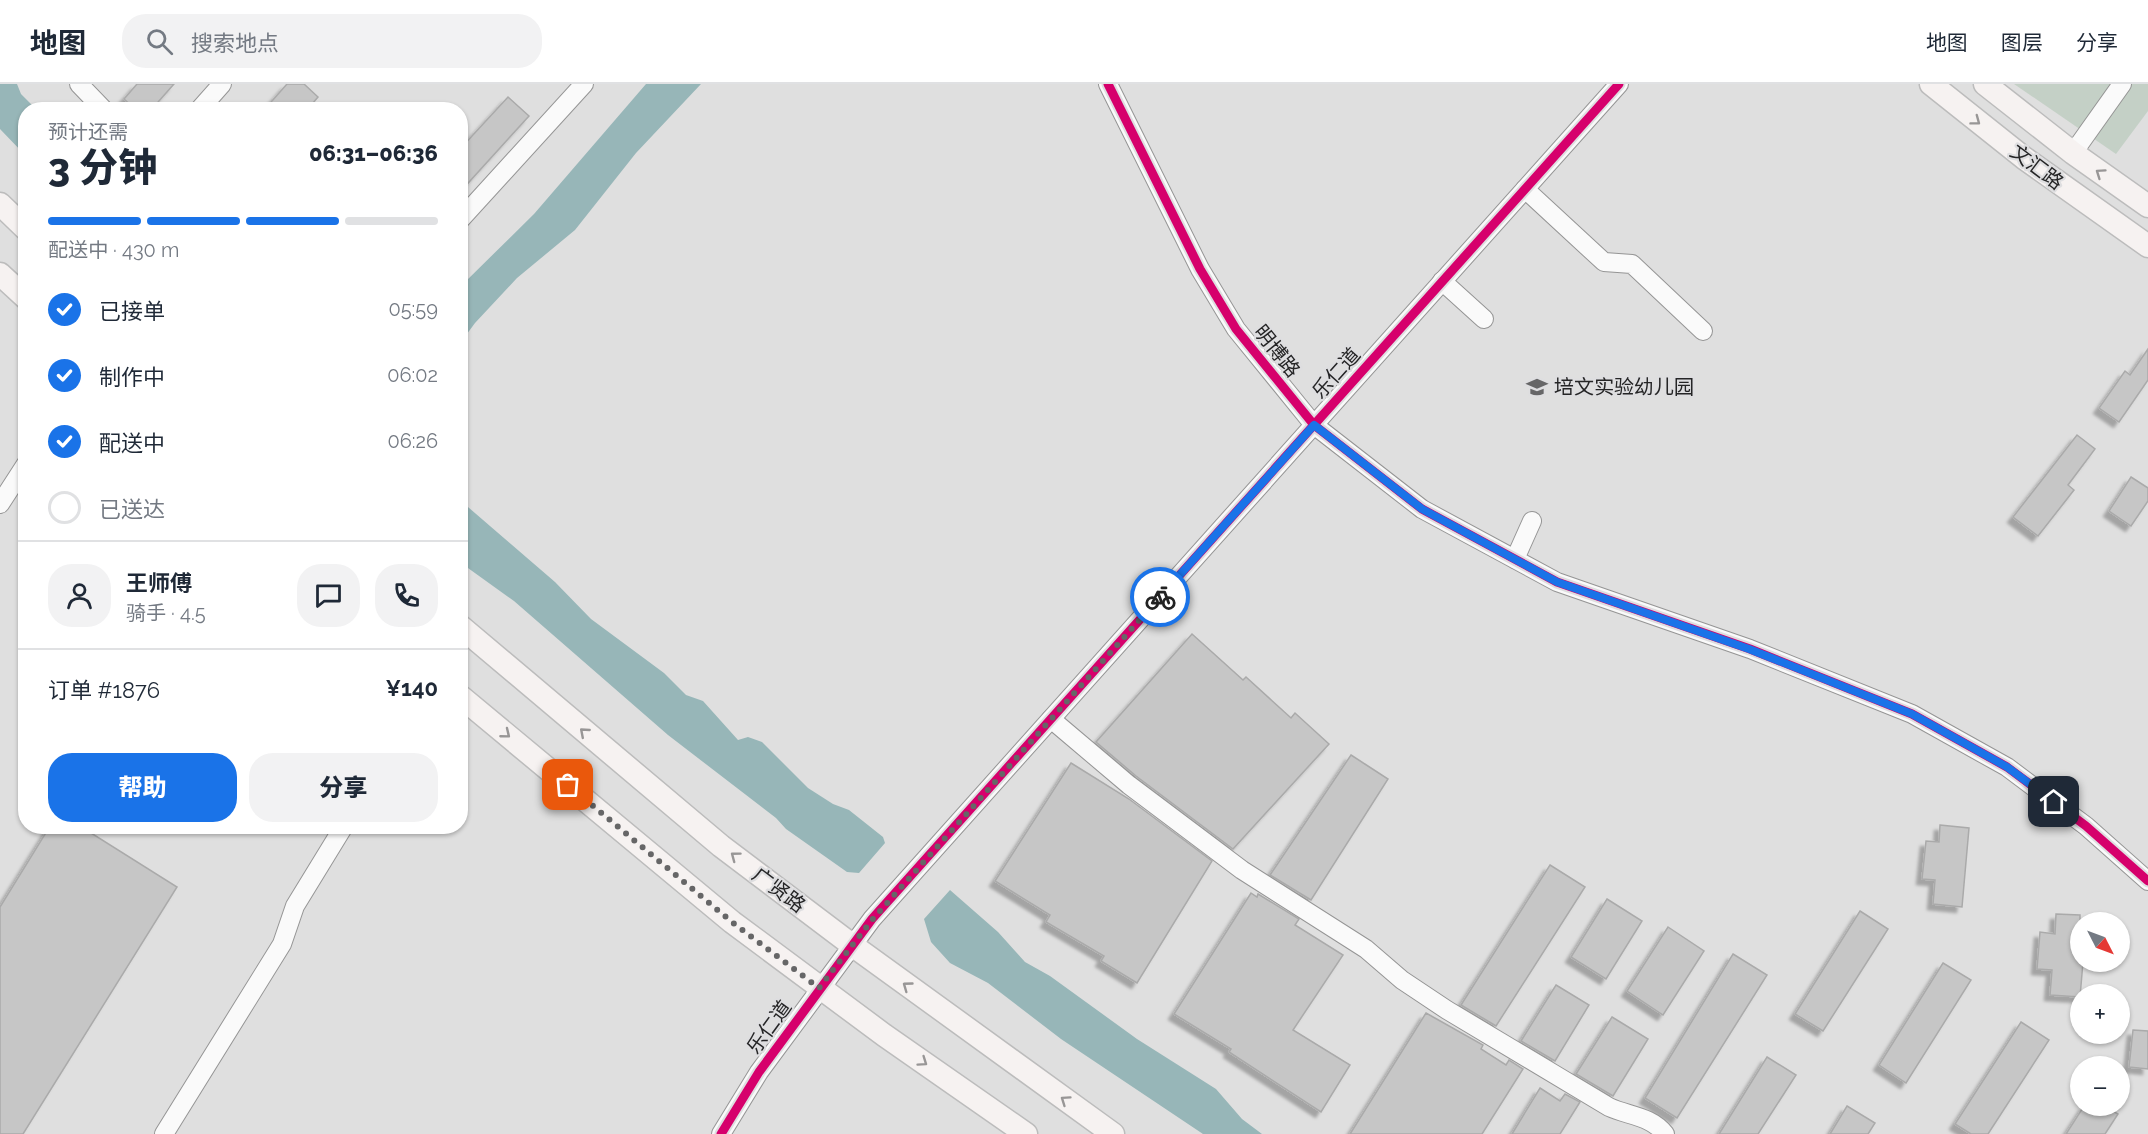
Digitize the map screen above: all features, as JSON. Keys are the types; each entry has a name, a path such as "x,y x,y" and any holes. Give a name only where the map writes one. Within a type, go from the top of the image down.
{"main road":[{"name":"文汇路","path":"1931,84 2033,164 2148,246"},
{"name":"文汇路","path":"1985,84 2073,153 2148,206"},
{"path":"0,204 18,221"},
{"path":"0,274 18,291"},
{"name":"广贤路","path":"468,633 660,796 852,945 1113,1134"},
{"path":"468,703 732,922 819,988 1026,1134"}],"street":[{"path":"79,84 96,102"},
{"path":"206,102 222,84"},
{"path":"468,211 584,84"},
{"name":"明博路","path":"1107,84 1200,269 1236,329 1314,425 1422,509 1557,582 1749,649 1912,714 2007,767 2085,826 2148,881"},
{"name":"乐仁道","path":"721,1134 759,1072 852,945 1619,84"},
{"path":"2073,153 2122,84"},
{"path":"1525,189 1604,262 1632,264 1703,331"},
{"path":"1442,281 1484,319"},
{"path":"0,504 5,484 18,472"},
{"path":"1515,559 1532,521"},
{"path":"1051,719 1182,826 1242,870 1366,949 1402,980 1609,1107 1647,1119 1658,1125 1665,1134"},
{"path":"164,1134 282,944 295,906 339,834"}],"shaded area":[{"path":"2014,84 2148,84 2148,111 2116,154"}],"water":[{"path":"0,84 17,84 21,94 29,102 18,102 18,148 0,129"},
{"path":"646,84 701,84 636,153 575,230 517,278 468,332 468,279 534,214"},
{"path":"468,507 555,582 591,619 664,673 686,695 703,701 738,740 748,737 762,742 808,788 833,804 849,810 883,837 885,843 859,873 847,872 786,829 776,818 668,735 514,601 468,568"},
{"path":"950,890 998,932 1025,962 1050,976 1137,1039 1216,1089 1242,1119 1262,1134 1203,1134 1061,1039 988,983 950,963 931,942 924,919"}],"building":[{"path":"137,84 174,84 158,102 127,102 124,99"},
{"path":"287,84 304,84 318,97 314,102 271,102"},
{"path":"508,97 529,116 468,183 468,140"},
{"path":"2148,349 2148,380 2119,422 2099,408 2125,371 2130,375"},
{"path":"2077,435 2095,449 2068,485 2074,490 2038,536 2013,517"},
{"path":"2131,477 2148,488 2148,501 2131,526 2109,511"},
{"path":"1192,634 1243,680 1246,677 1291,718 1295,713 1329,744 1233,849 1136,776 1096,742"},
{"path":"1351,755 1388,779 1311,900 1270,875"},
{"path":"1071,763 1129,799 1212,861 1137,983 1101,961 1104,956 1046,922 1050,915 995,881"},
{"path":"1940,825 1969,828 1962,907 1933,904 1935,880 1922,879 1926,841 1939,842"},
{"path":"45,834 93,834 177,887 23,1134 0,1134 0,907"},
{"path":"1550,865 1585,887 1496,1026 1461,1005"},
{"path":"1251,893 1257,897 1258,894 1299,919 1295,925 1343,955 1293,1030 1350,1065 1321,1112 1229,1052 1231,1049 1174,1014"},
{"path":"1607,899 1642,921 1606,979 1571,957"},
{"path":"1860,911 1888,929 1823,1031 1795,1014"},
{"path":"2056,914 2070,915 2070,972 2082,972 2081,984 2070,984 2070,996 2050,995 2052,970 2037,969 2040,932 2055,934"},
{"path":"1668,927 1704,951 1663,1015 1627,991"},
{"path":"1733,954 1767,975 1677,1118 1645,1098"},
{"path":"1943,963 1971,980 1906,1083 1879,1065"},
{"path":"1556,985 1589,1005 1555,1061 1521,1041"},
{"path":"1426,1013 1483,1045 1481,1049 1506,1065 1509,1060 1523,1069 1482,1134 1350,1134"},
{"path":"1612,1017 1648,1039 1613,1096 1576,1074"},
{"path":"2021,1022 2049,1040 1988,1134 1971,1134 1955,1124"},
{"path":"2133,1030 2148,1031 2148,1069 2130,1067"},
{"path":"1767,1057 1796,1075 1758,1134 1719,1134"},
{"path":"1540,1088 1560,1101 1565,1094 1580,1102 1560,1134 1512,1134"},
{"path":"1847,1106 1875,1123 1868,1134 1830,1134"},
{"path":"2078,1116 2117,1116 2105,1134 2066,1134"}],"cycle path":[{"path":"1108,84 1200,269 1236,329 1314,425 1422,509 1557,582 1750,649 1912,714 2007,767 2086,826 2148,881"},
{"path":"721,1134 759,1072 872,919 1619,84"}],"way so far":[{"path":"568,785 732,922 819,988 872,920 1160,597"}],"place":[{"name":"培文实验幼儿园","path":"1537,387"}],"route":[{"path":"1160,597 1314,425 1422,509 1557,582 1749,649 1912,714 2007,767 2054,802"}]}
